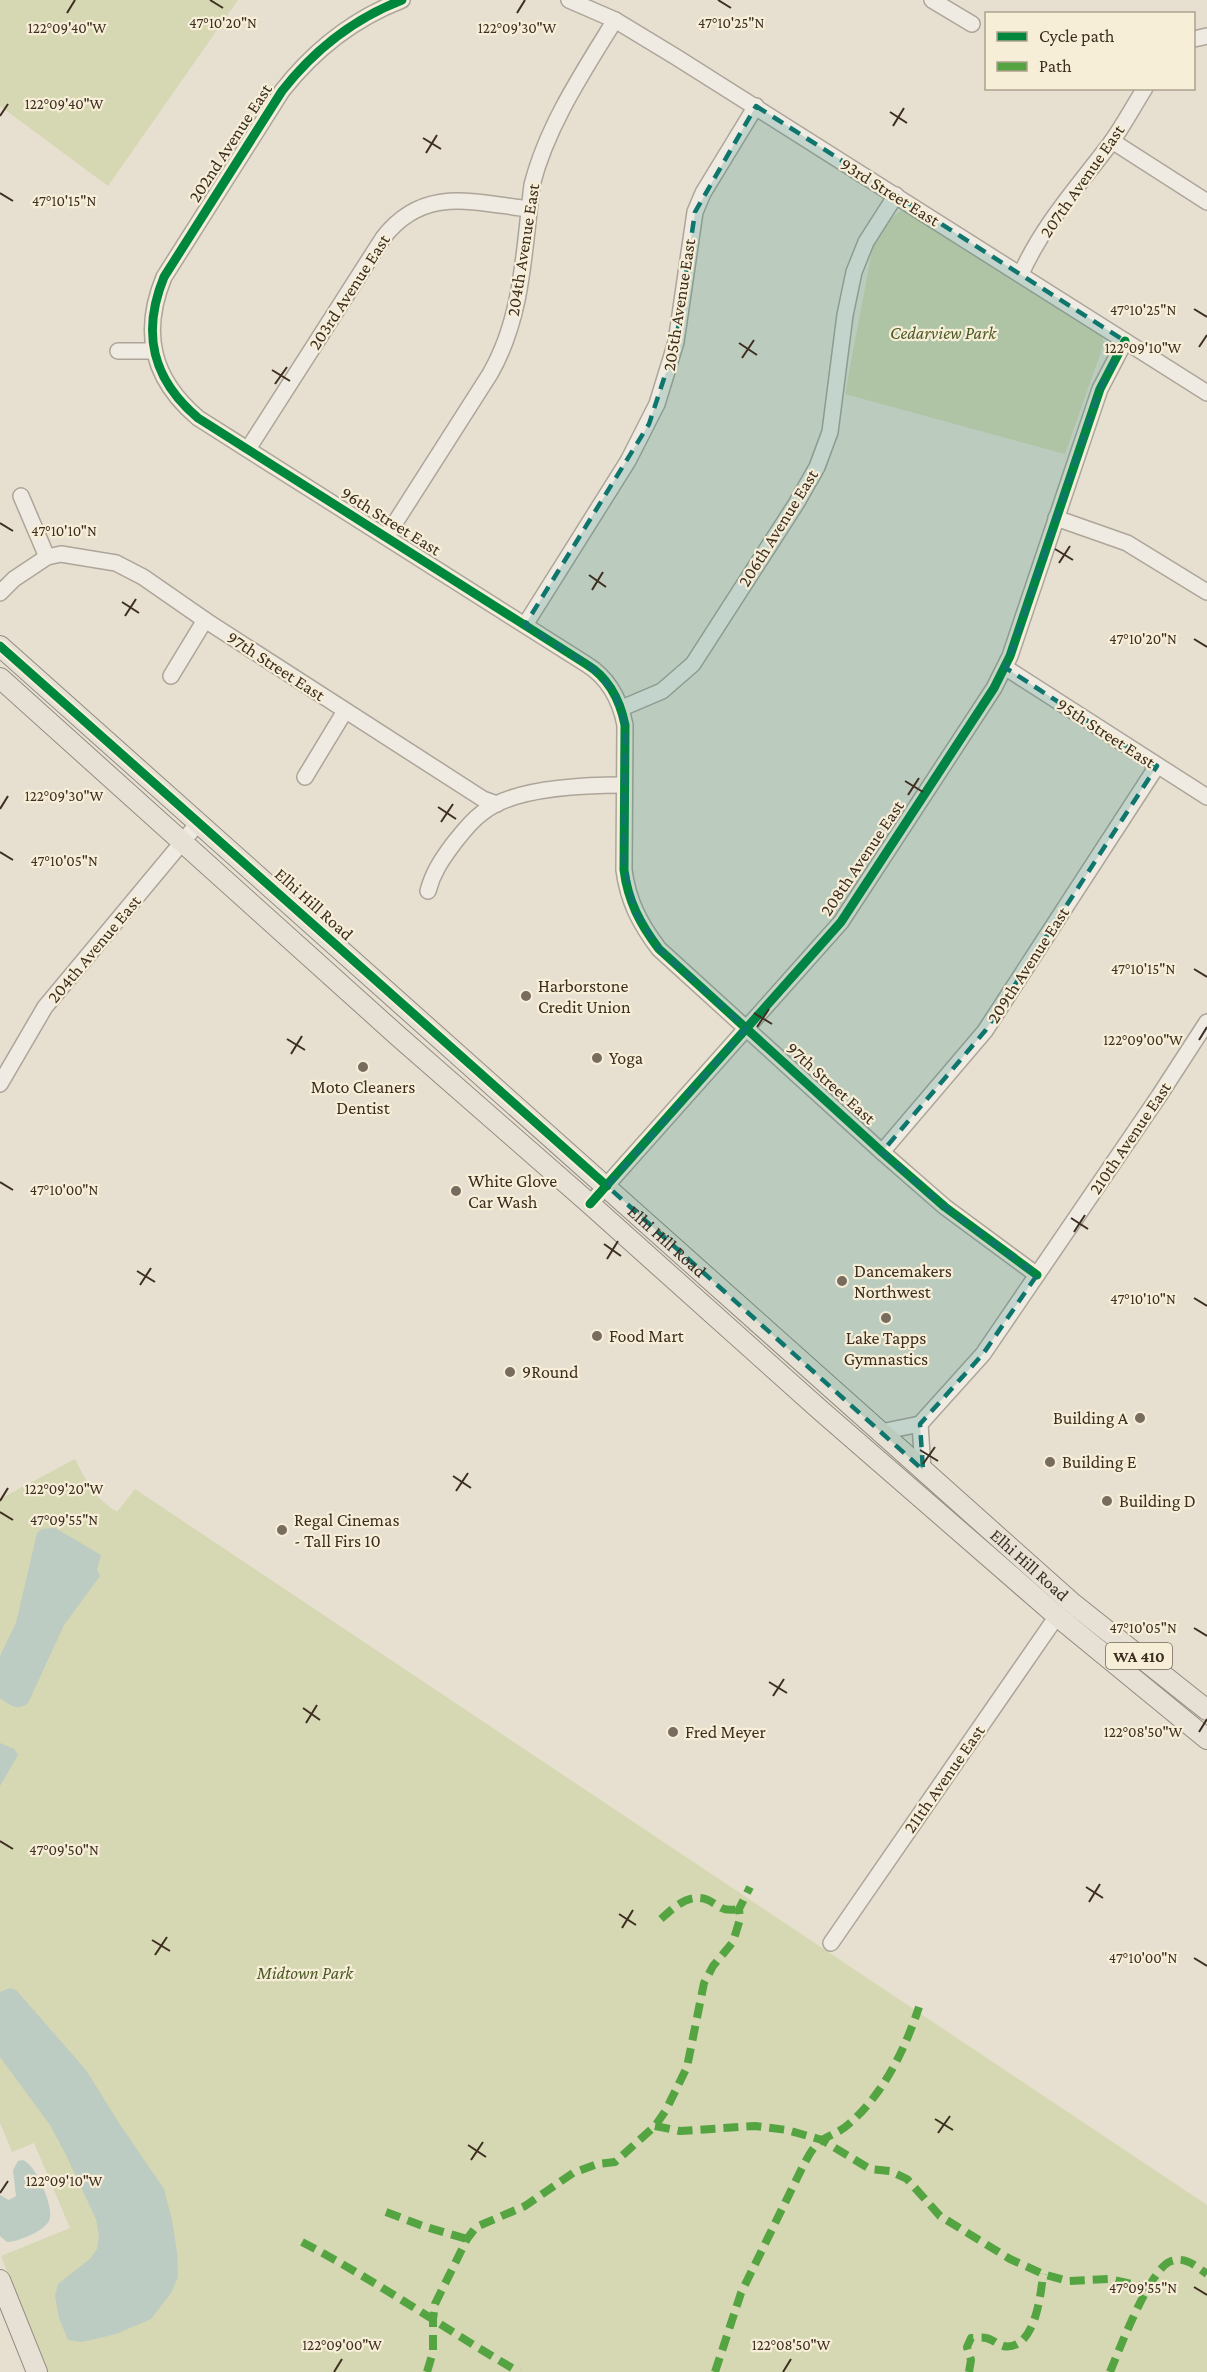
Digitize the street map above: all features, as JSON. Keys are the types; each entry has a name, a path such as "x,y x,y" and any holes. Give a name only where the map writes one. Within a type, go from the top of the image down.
{"main road":[{"name":"Elhi Hill Road","path":"0,646 1071,1602 1207,1710"},
{"name":"Elhi Hill Road","path":"0,678 389,1029 590,1204 819,1409 1057,1616 1207,1739"},
{"path":"0,2280 37,2372"}],"street":[{"name":"202nd Avenue East","path":"154,351 152,333 154,304 164,277 282,91 307,61 337,35 371,14 402,0"},
{"name":"93rd Street East","path":"568,0 615,20 756,106 1207,393"},
{"path":"932,0 972,24"},
{"name":"204th Avenue East","path":"386,537 490,374 505,345 515,314 536,167 579,77 615,20"},
{"name":"207th Avenue East","path":"1021,274 1051,223 1112,141 1144,90"},
{"name":"205th Avenue East","path":"525,625 649,424 665,384 676,342 695,212 703,193 756,106"},
{"path":"1112,141 1207,202"},
{"name":"206th Avenue East","path":"622,708 662,691 693,664 817,468 830,432 845,315 854,272 866,242 896,195"},
{"name":"203rd Avenue East","path":"248,449 383,238 401,218 426,204 453,200 529,209"},
{"name":"208th Avenue East","path":"590,1204 841,922 1006,668 1100,389 1125,341"},
{"path":"118,351 154,351"},
{"name":"96th Street East","path":"154,351 163,377 184,406 198,417 602,676 622,708"},
{"path":"0,593 14,579 47,557 21,495"},
{"path":"1056,518 1127,543 1207,592"},
{"name":"97th Street East","path":"47,557 61,554 116,563 143,577 345,711 483,799 497,804"},
{"path":"171,676 205,620"},
{"name":"95th Street East","path":"1006,668 1207,797"},
{"path":"428,891 432,875 457,840 483,812 497,804 556,788 624,785 626,732 622,708"},
{"path":"305,777 345,711"},
{"name":"209th Avenue East","path":"882,1152 985,1031 1157,766"},
{"name":"97th Street East","path":"624,785 624,870 628,891 635,912 659,949 945,1208 1037,1275"},
{"name":"204th Avenue East","path":"0,1084 45,1006 199,822"},
{"name":"210th Avenue East","path":"920,1424 982,1354 1207,1022"},
{"path":"881,1432 920,1424 923,1470"},
{"name":"211th Avenue East","path":"831,1943 1057,1616"}],"highlighted area":[{"path":"756,106 1125,341 1100,389 1006,668 1157,766 985,1031 882,1152 945,1207 1037,1275 983,1354 920,1424 923,1470 607,1186 746,1028 659,949 635,912 623,859 625,725 614,692 591,667 525,625 649,424 676,342 695,212"}],"green space":[{"path":"0,0 238,0 108,186 0,106"},
{"name":"Cedarview Park","path":"902,210 912,214 1101,334 1104,343 1065,454 845,394 873,245 885,226"},
{"name":"Midtown Park","path":"75,1459 92,1489 102,1501 117,1512 135,1489 1207,2205 1207,2372 47,2372 1,2256 70,2228 34,2143 12,2152 0,2123 0,1499"}],"shaded area":[{"path":"55,1528 101,1555 97,1570 100,1576 64,1625 28,1703 17,1707 0,1698 0,1656 16,1623 37,1533 42,1529"},
{"path":"0,1743 14,1749 18,1755 0,1786"},
{"path":"10,1988 16,1990 86,2070 164,2189 172,2220 178,2277 171,2293 151,2319 116,2334 82,2342 68,2340 59,2318 55,2296 58,2284 91,2258 97,2249 99,2236 96,2219 50,2125 0,2057 0,1992"},
{"path":"23,2160 38,2177 49,2204 50,2218 38,2231 25,2238 7,2242 0,2236 0,2195 9,2200 16,2196 13,2170 18,2161"}],"marked path":[{"path":"427,2372 433,2352 435,2304 467,2239 476,2227 525,2206 573,2173 597,2164 615,2162 655,2126 666,2110 687,2067 704,1983 713,1966 733,1942 740,1919 739,1909 750,1887"},
{"path":"661,1919 682,1902 694,1898 708,1900 725,1909 739,1909"},
{"path":"715,2372 741,2293 813,2148 847,2126 873,2098 892,2070 919,2007"},
{"path":"655,2126 680,2131 755,2126 787,2130 822,2140 870,2169 890,2171 907,2179 940,2216 1010,2259 1043,2274 1068,2281 1109,2279 1150,2288"},
{"path":"386,2212 467,2239"},
{"path":"302,2242 519,2372"},
{"path":"1110,2372 1135,2312 1161,2269 1169,2262 1180,2260 1190,2262 1207,2274"},
{"path":"969,2372 971,2360 967,2347 971,2338 988,2339 1003,2346 1014,2345 1022,2340 1029,2331 1038,2307 1043,2274"}],"cycle path":[{"path":"402,0 367,16 336,37 307,62 282,91 164,277 153,317 155,354 161,371 182,403 198,418 586,664 601,676 617,698 625,725 624,870 628,892 652,940 659,949 945,1207 1037,1275"},
{"path":"590,1204 841,922 994,688 1010,656 1100,389 1125,341"},
{"path":"0,646 607,1186"}],"place":[{"name":"Harborstone Credit Union","path":"526,996"},
{"name":"Yoga","path":"597,1058"},
{"name":"Moto Cleaners Dentist","path":"363,1067"},
{"name":"White Glove Car Wash","path":"456,1191"},
{"name":"Dancemakers Northwest","path":"842,1281"},
{"name":"Lake Tapps Gymnastics","path":"886,1318"},
{"name":"Food Mart","path":"597,1336"},
{"name":"9Round","path":"510,1372"},
{"name":"Building A","path":"1140,1418"},
{"name":"Building E","path":"1050,1462"},
{"name":"Building D","path":"1107,1501"},
{"name":"Regal Cinemas - Tall Firs 10","path":"282,1530"},
{"name":"Fred Meyer","path":"673,1732"}]}
